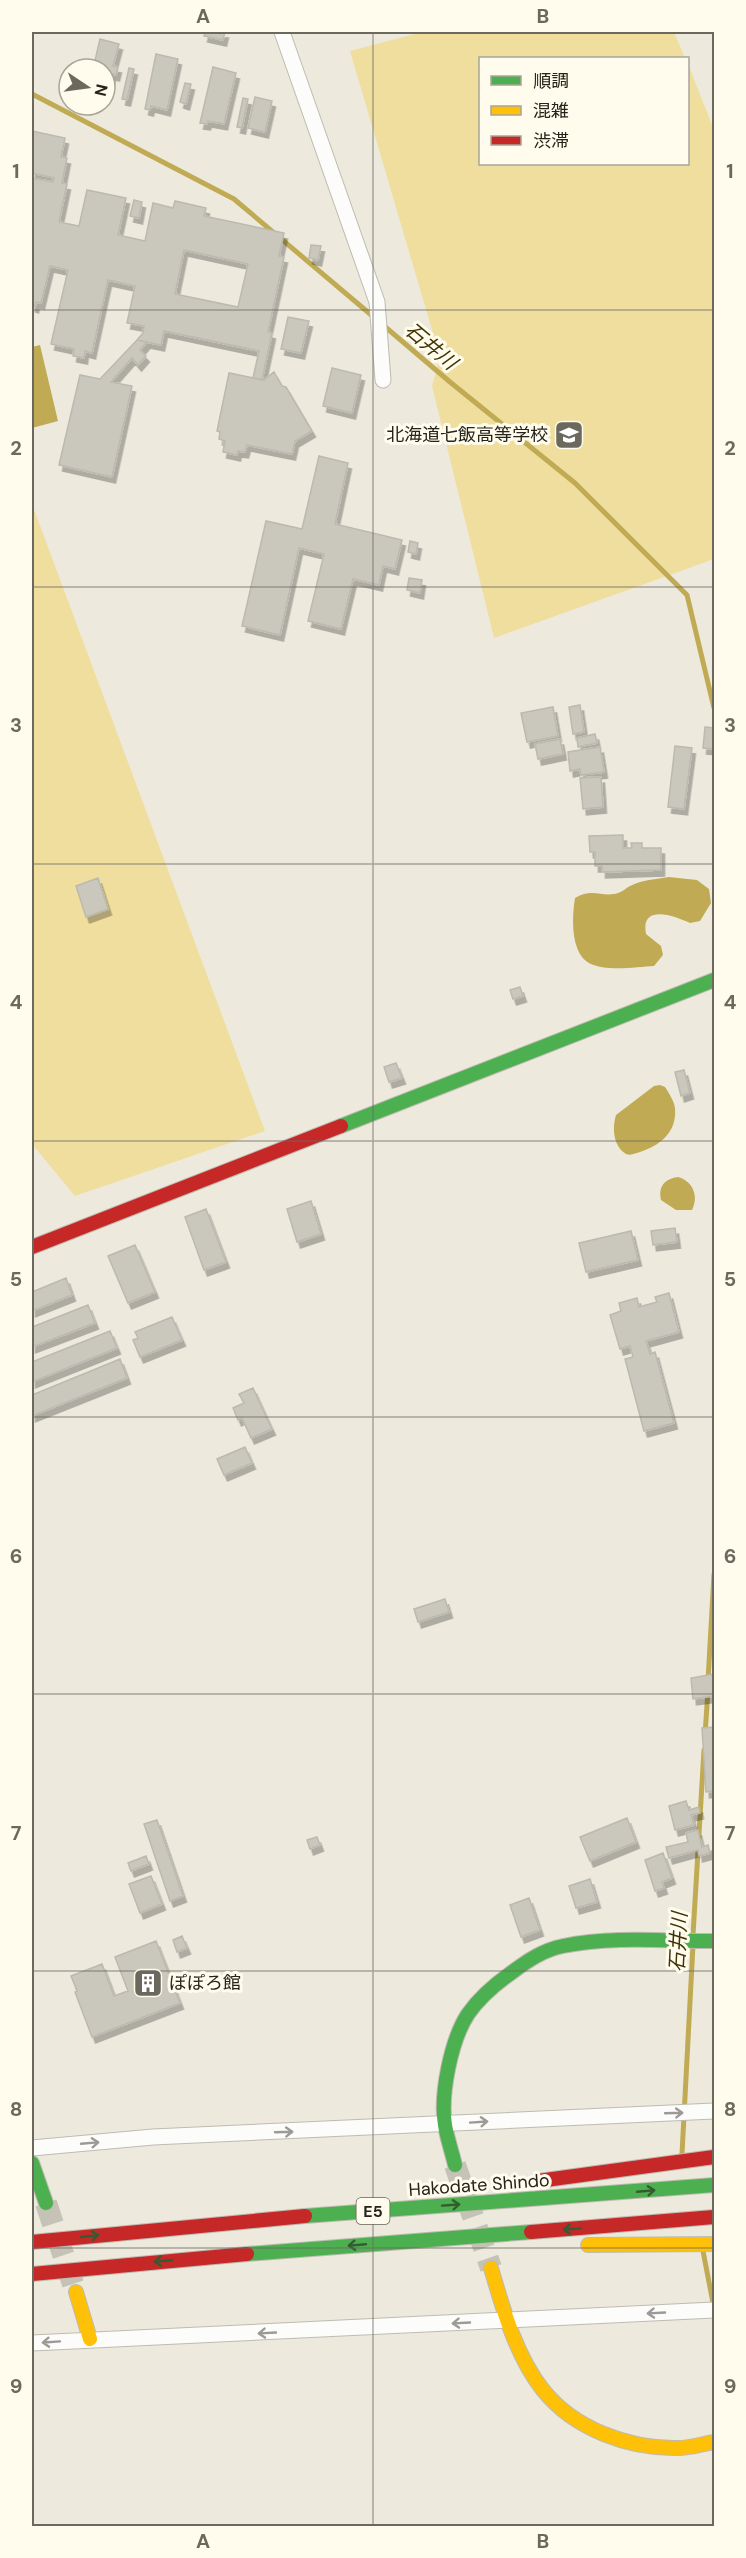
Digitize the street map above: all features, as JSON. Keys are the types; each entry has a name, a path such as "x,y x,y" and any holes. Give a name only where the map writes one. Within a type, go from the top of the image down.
{"main road":[{"path":"32,1248 714,980"},
{"path":"455,2165 445,2124 444,2092 451,2056 467,2016 488,1990 541,1953 581,1942 606,1940 714,1941"},
{"path":"521,2184 714,2157"},
{"path":"32,2163 46,2203"},
{"name":"Hakodate Shindo","path":"32,2242 242,2221 714,2185"},
{"path":"242,2221 486,2188"},
{"name":"E5","path":"32,2274 380,2243 714,2217"},
{"path":"380,2243 539,2245"},
{"path":"573,2246 714,2244"},
{"path":"490,2268 507,2320 542,2388 561,2409 592,2428 620,2439 679,2448 714,2442"},
{"path":"76,2292 90,2338"}],"street":[{"path":"282,32 377,302 383,380"},
{"path":"32,2148 153,2137 714,2111"},
{"path":"32,2343 90,2338 231,2335 714,2310"}],"shaded area":[{"name":"北海道七飯高等学校","path":"422,32 674,32 685,57 479,57 479,165 689,165 689,67 714,130 714,559 494,638 432,386 440,357 350,51"},
{"path":"40,345 58,421 32,428 32,347"},
{"path":"32,504 265,1131 75,1196 32,1144"},
{"path":"669,877 697,880 709,889 711,903 700,921 690,923 660,914 648,918 646,934 661,946 663,955 654,966 604,967 589,963 583,958 575,942 573,914 575,898 587,893 618,893 639,882"},
{"path":"654,1086 665,1087 674,1105 675,1116 670,1131 655,1146 630,1155 626,1154 616,1142 614,1125 616,1115"},
{"path":"678,1177 688,1182 695,1194 692,1210 676,1210 661,1200 660,1191 663,1184"}],"building":[{"path":"205,32 225,32 223,40 204,36"},
{"path":"100,39 119,44 115,57 96,57"},
{"path":"156,54 178,59 167,110 151,106 150,110 145,109"},
{"path":"213,67 236,73 224,124 208,121 207,124 200,123"},
{"path":"129,68 134,69 127,100 122,99"},
{"path":"185,83 191,84 186,104 180,102"},
{"path":"255,97 272,101 265,132 248,128"},
{"path":"243,98 248,99 242,128 237,127"},
{"path":"32,131 65,138 61,157 67,158 62,183 67,184 59,222 79,226 87,190 126,198 118,235 145,241 153,203 173,208 175,201 206,208 204,216 284,233 279,256 284,257 268,332 272,333 262,380 253,378 259,351 164,331 161,345 137,340 143,333 144,326 127,323 135,286 108,280 92,353 85,351 84,358 73,356 74,349 51,344 68,270 50,266 41,303 36,302 35,307 32,306 32,178 53,182 54,178 32,173","holes":["184,250 248,264 238,307 175,294"]},
{"path":"134,200 142,202 139,218 130,216"},
{"path":"311,245 321,246 318,260 309,258"},
{"path":"288,317 309,321 301,353 281,349"},
{"path":"137,340 147,342 140,350 146,356 138,365 132,358 111,382 132,386 112,477 59,465 80,375 100,379"},
{"path":"332,368 361,375 352,413 323,406"},
{"path":"274,372 282,386 286,387 312,431 295,441 292,454 247,445 245,452 238,451 237,455 223,452 225,441 219,439 220,432 217,431 229,373 264,380"},
{"path":"319,456 348,463 335,524 402,540 395,569 383,566 379,585 353,579 341,629 308,621 324,554 299,548 280,635 242,626 266,521 302,529"},
{"path":"410,541 418,543 416,554 408,552"},
{"path":"409,578 422,580 420,593 407,590"},
{"path":"580,705 584,732 573,734 569,707"},
{"path":"553,707 558,736 527,742 521,713"},
{"path":"705,727 714,728 714,749 703,748"},
{"path":"595,734 597,743 578,747 577,738"},
{"path":"560,739 563,754 538,759 535,744"},
{"path":"675,746 692,748 684,809 668,807"},
{"path":"600,747 604,772 581,775 580,769 570,771 568,752"},
{"path":"601,777 603,807 583,809 580,778"},
{"path":"623,835 623,848 632,848 631,843 642,843 642,848 661,848 661,870 602,872 602,866 595,866 595,852 590,852 589,836"},
{"path":"98,878 108,909 86,917 76,886"},
{"path":"520,987 523,996 513,999 510,990"},
{"path":"396,1063 402,1078 389,1082 384,1067"},
{"path":"684,1070 690,1093 681,1096 675,1072"},
{"path":"311,1201 321,1234 297,1242 287,1209"},
{"path":"206,1209 226,1262 204,1270 185,1217"},
{"path":"675,1228 677,1242 653,1245 651,1231"},
{"path":"631,1231 638,1260 586,1272 579,1243"},
{"path":"135,1245 155,1292 128,1303 108,1256"},
{"path":"66,1278 72,1295 32,1311 32,1292"},
{"path":"669,1293 679,1332 646,1341 650,1354 655,1352 674,1423 644,1431 625,1359 633,1357 630,1346 620,1349 610,1315 621,1311 619,1303 637,1298 639,1307 657,1302 655,1297"},
{"path":"88,1305 95,1323 32,1347 32,1327"},
{"path":"172,1317 182,1340 140,1357 133,1340 138,1338 135,1332"},
{"path":"110,1331 117,1348 32,1382 32,1362"},
{"path":"120,1359 127,1378 32,1416 32,1395"},
{"path":"253,1388 272,1429 251,1438 242,1418 238,1420 233,1408 244,1403 239,1394"},
{"path":"245,1447 252,1463 224,1475 217,1459"},
{"path":"445,1599 449,1612 418,1622 414,1609"},
{"path":"714,1674 714,1696 693,1699 691,1678"},
{"path":"714,1727 714,1791 706,1792 702,1728"},
{"path":"686,1801 689,1810 699,1807 700,1813 691,1815 694,1825 675,1830 669,1806"},
{"path":"627,1818 636,1842 590,1861 580,1837"},
{"path":"157,1820 183,1896 170,1901 144,1824"},
{"path":"698,1830 702,1847 708,1845 710,1853 699,1856 698,1850 669,1858 666,1847 688,1842 686,1833"},
{"path":"317,1837 320,1845 310,1849 307,1840"},
{"path":"663,1853 672,1878 662,1882 664,1888 655,1891 645,1860"},
{"path":"146,1856 149,1864 131,1871 128,1863"},
{"path":"151,1876 162,1904 140,1913 129,1884"},
{"path":"590,1879 597,1902 576,1908 569,1886"},
{"path":"529,1898 540,1930 521,1937 510,1905"},
{"path":"182,1936 187,1948 177,1952 173,1940"},
{"name":"ぽぽろ館","path":"156,1941 180,2003 92,2037 71,1976 102,1964 114,1996 128,1991 115,1957"}],"waterway":[{"name":"石井川","path":"32,94 234,199 376,319"},
{"name":"石井川","path":"383,325 575,483 687,595 714,708"},
{"name":"石井川","path":"708,1681 714,1574"},
{"name":"石井川","path":"705,1735 708,1690"},
{"name":"石井川","path":"693,1935 704,1750"},
{"name":"石井川","path":"682,2154 693,1945"},
{"name":"石井川","path":"703,2251 714,2308"}],"tunnel":[{"path":"455,2165 491,2268"},
{"path":"46,2203 73,2284"}],"traffic: fast":[{"path":"341,1126 714,980"},
{"path":"455,2165 444,2113 448,2068 457,2038 468,2014 493,1987 536,1956 563,1946 619,1940 714,1941"},
{"path":"32,2163 46,2203"},
{"path":"305,2216 714,2185"},
{"path":"247,2254 531,2232"}],"traffic: slow":[{"path":"588,2245 714,2244"},
{"path":"491,2268 511,2332 525,2362 543,2390 570,2416 604,2434 641,2445 678,2448 714,2442"},
{"path":"76,2292 90,2339"}],"traffic: jam":[{"path":"32,1247 341,1126"},
{"path":"538,2181 714,2157"},
{"path":"32,2242 305,2216"},
{"path":"531,2232 714,2217"},
{"path":"32,2274 247,2254"}],"place":[{"name":"北海道七飯高等学校","path":"569,435"},
{"name":"ぽぽろ館","path":"148,1983"}]}
